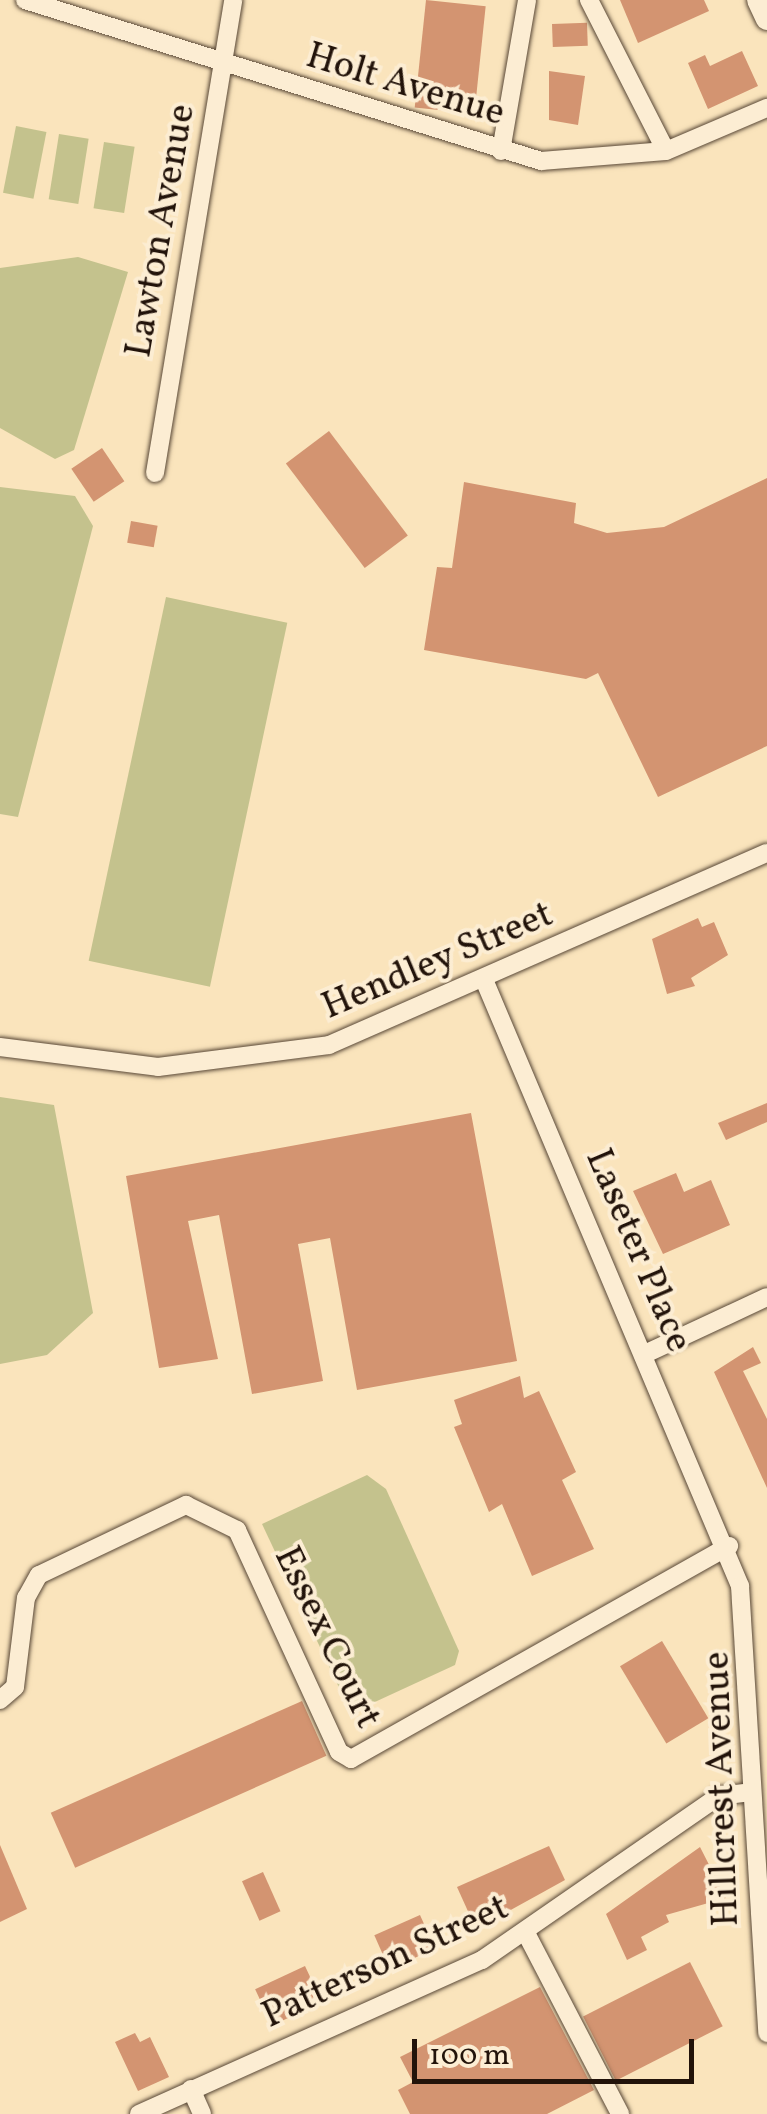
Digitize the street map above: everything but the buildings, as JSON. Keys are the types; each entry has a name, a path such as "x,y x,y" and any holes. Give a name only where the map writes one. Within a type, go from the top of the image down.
{"street":[{"name":"Holt Avenue","path":"25,0 501,151 585,164 666,151 767,108"},
{"name":"Lawton Avenue","path":"154,472 233,0"},
{"path":"501,151 528,0"},
{"path":"590,0 666,151"},
{"path":"758,0 767,19"},
{"name":"Hendley Street","path":"0,1047 158,1067 246,1061 348,1039 485,982 767,853"},
{"name":"Laseter Place","path":"485,982 729,1546"},
{"path":"647,1353 767,1297"},
{"name":"Essex Court","path":"0,1700 15,1687 26,1598 39,1575 186,1505 237,1530 339,1752 351,1759 729,1546"},
{"name":"Hillcrest Avenue","path":"729,1546 748,1620 749,1755 767,2033"},
{"path":"749,1755 767,1748"},
{"name":"Patterson Street","path":"139,2114 527,1935 719,1796 751,1792"},
{"path":"527,1935 620,2114"},
{"path":"191,2090 202,2114"}],"shaded area":[{"path":"16,126 46,132 33,199 3,193"},
{"path":"59,134 89,139 78,204 49,199"},
{"path":"104,142 135,147 124,213 94,208"},
{"path":"78,257 128,272 74,450 55,459 0,428 0,268"},
{"path":"0,487 75,496 93,526 18,817 0,814"},
{"path":"166,597 287,623 210,987 89,961"},
{"path":"0,1097 54,1105 93,1313 47,1355 0,1364"},
{"path":"367,1475 386,1489 459,1651 455,1665 351,1713 262,1524"}]}
